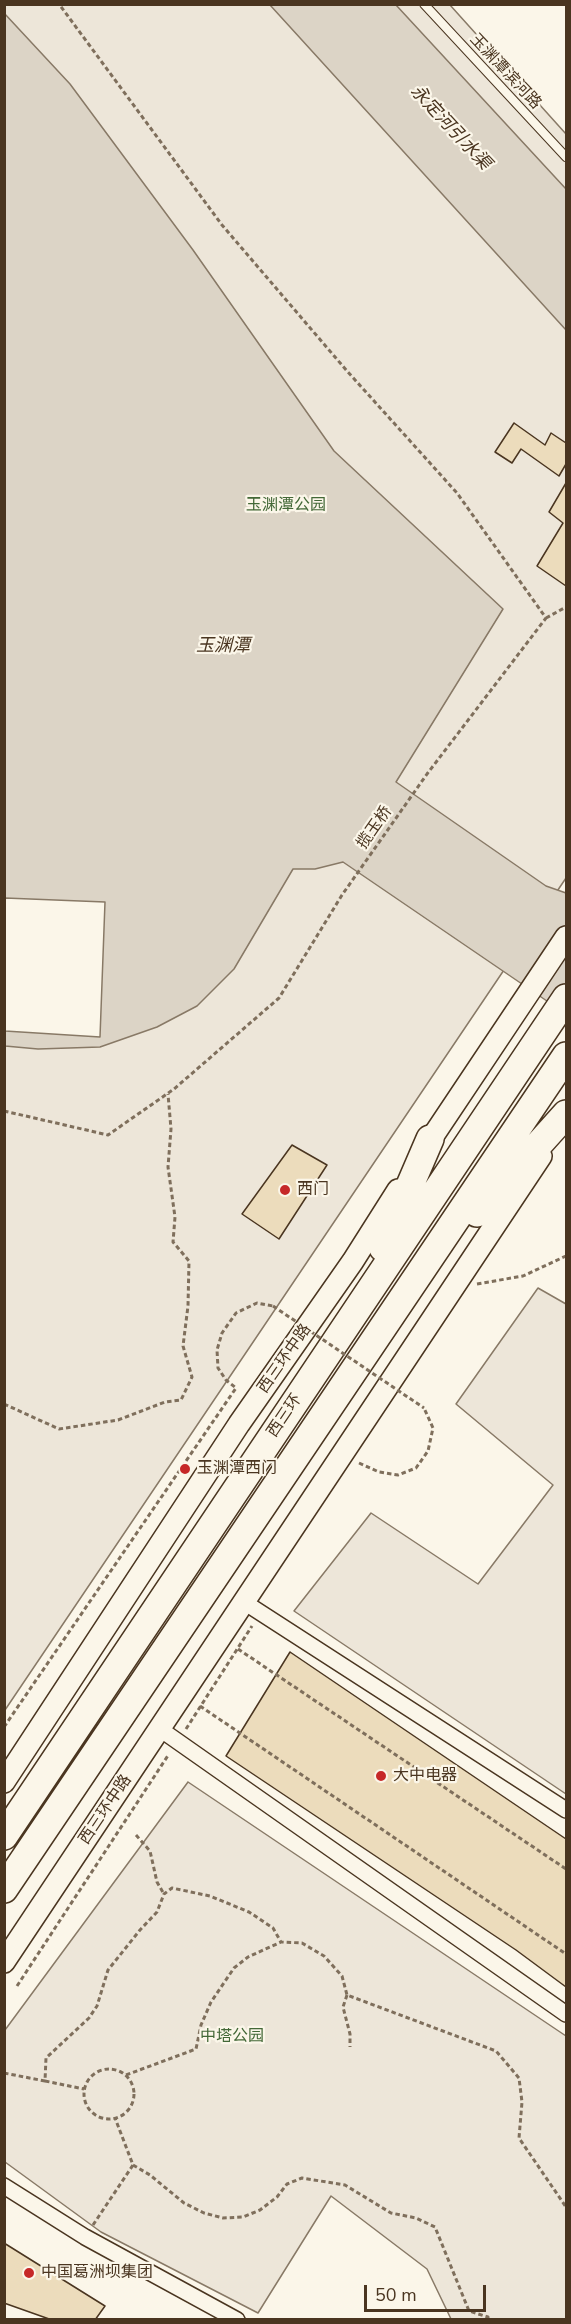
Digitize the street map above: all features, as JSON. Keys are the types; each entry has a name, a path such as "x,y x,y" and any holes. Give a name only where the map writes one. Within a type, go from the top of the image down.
{"highway":[{"name":"西三环","path":"4,1836 563,1003"},
{"name":"西三环","path":"4,1889 567,1056"},
{"path":"412,1284 567,1116"},
{"path":"355,1311 430,1139"}],"street":[{"name":"西三环中路","path":"4,1782 238,1424 353,1261 430,1139 567,937"},
{"name":"西三环中路","path":"4,1962 567,1116"},
{"path":"244,1602 567,1810"},
{"path":"160,1729 567,2014"},
{"path":"4,2186 85,2237 237,2319"}],"lane":[{"name":"玉渊潭滨河路","path":"424,4 567,157"}],"path":[{"path":"59,4 222,225 347,371 457,493 546,618 567,607"},
{"name":"揽玉桥","path":"4,1111 108,1135 168,1093 279,998 342,895 427,774 546,618"},
{"path":"4,1404 59,1429 118,1420 165,1402 181,1400 192,1377 183,1346 188,1306 189,1261 173,1242 175,1217 168,1167 171,1129 168,1093"},
{"path":"477,1284 523,1276 567,1256"},
{"path":"4,1728 236,1388 226,1380 218,1368 217,1350 222,1333 236,1313 257,1303 273,1306 424,1408 433,1428 428,1451 416,1468 398,1475 379,1472 359,1464"},
{"path":"238,1649 567,1869"},
{"path":"200,1706 567,1954"},
{"path":"136,1835 150,1851 157,1882 164,1894"},
{"path":"45,2081 46,2058 98,2007 108,1970 157,1912 164,1894 172,1888 210,1896 249,1912 273,1928 281,1942"},
{"path":"126,2075 196,2049 201,2025 211,2002 234,1968 248,1957 281,1942 302,1943 324,1956 342,1976 347,1995 343,2007 350,2034 350,2047"},
{"path":"347,1995 496,2051 519,2078 522,2103 519,2138 567,2207"},
{"path":"112,2068 126,2075 134,2089 132,2104 128,2110 115,2118 106,2119 91,2112 84,2098 86,2082 97,2071 112,2068"},
{"path":"4,2073 84,2089"},
{"path":"115,2118 133,2165 150,2175 184,2203 204,2213 223,2218 243,2217 260,2210 277,2197 287,2184 302,2178 345,2185 391,2213 416,2218 435,2227 469,2311 488,2317 488,2319"},
{"path":"85,2237 133,2165"}],"green space":[{"name":"玉渊潭公园","path":"5,5 450,5 566,134 566,878 5,1710"},
{"path":"538,1288 566,1304 566,1794 294,1611 371,1513 478,1584 553,1485 456,1404"},
{"name":"中塔公园","path":"188,1782 566,2036 566,2319 451,2319 427,2269 331,2196 258,2313 101,2232 5,2162 5,2030"}],"water":[{"name":"永定河引水渠","path":"270,5 396,5 566,189 566,330"},
{"name":"玉渊潭","path":"4,13 70,84 193,250 334,451 503,609 396,782 546,886 566,893 566,1014 343,862 315,869 293,869 234,969 197,1006 157,1027 100,1047 38,1049 5,1046"}],"pier":[{"path":"5,898 105,902 100,1037 5,1031"}],"building":[{"path":"514,423 545,445 551,433 566,443 566,464 559,476 521,449 512,463 495,452"},
{"path":"566,483 566,586 537,566 563,523 549,512"},
{"name":"西门","path":"292,1145 327,1165 279,1239 242,1214"},
{"path":"290,1652 566,1839 566,1987 516,1950 226,1756"},
{"name":"中国葛洲坝集团","path":"4,2243 105,2306 95,2320 52,2320 4,2303"}],"place":[{"name":"西门","path":"285,1190"},
{"name":"玉渊潭西门","path":"185,1469"},
{"name":"大中电器","path":"381,1776"},
{"name":"中国葛洲坝集团","path":"29,2273"}]}
